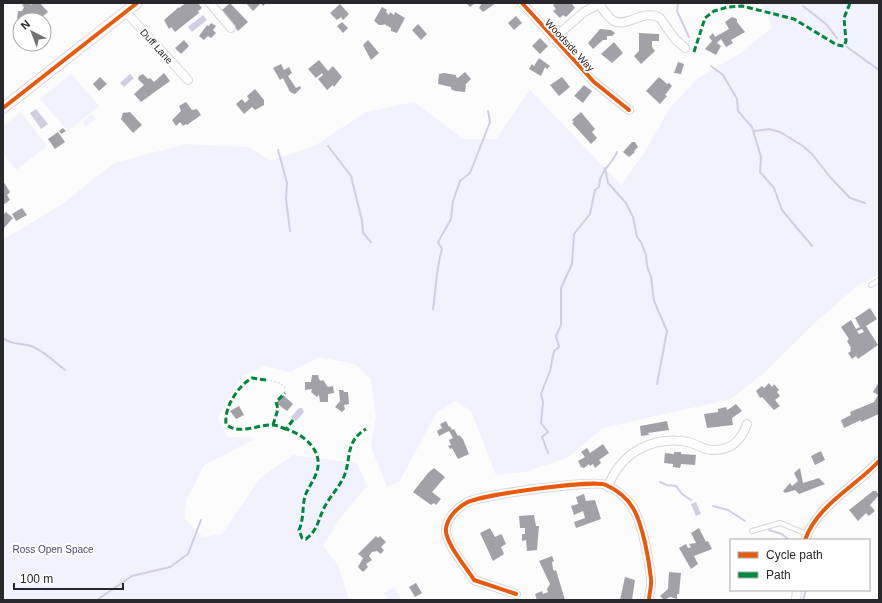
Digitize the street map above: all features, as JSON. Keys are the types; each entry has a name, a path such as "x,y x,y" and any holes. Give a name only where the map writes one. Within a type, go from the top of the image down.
{"street":[{"path":"3,108 137,3"},
{"path":"210,3 231,28"},
{"name":"Woodside Way","path":"522,3 553,39 594,82 629,110"},
{"path":"553,39 584,12 600,4 613,21 618,22 642,16 657,16 675,39 685,48"},
{"name":"Duff Lane","path":"126,12 188,80"},
{"path":"608,487 612,476 620,464 630,454 649,444 661,441 688,442 710,450 720,449 736,444 743,434 747,424"},
{"path":"806,537 831,503 879,461"},
{"path":"516,594 474,580 462,560 452,550 446,529 453,513 466,503 484,497 512,492 586,484 606,484 608,487 622,494 633,509 639,522 651,580 649,600"}],"lane":[{"path":"871,285 879,280"},
{"path":"752,531 780,523 806,537"}],"path":[{"path":"266,380 280,383 285,388 285,393"}],"green space":[{"name":"Ross Open Space","path":"762,3 879,3 879,275 857,286 817,321 765,372 731,399 603,428 567,458 525,472 496,475 471,411 456,401 437,412 399,482 387,487 371,447 376,417 371,379 355,364 319,357 291,372 264,366 241,377 218,417 227,437 257,438 204,465 187,499 184,518 203,537 222,534 260,478 293,455 357,463 367,486 340,518 323,546 338,565 349,600 3,600 3,240 61,205 114,163 186,144 249,147 271,161 316,145 366,112 414,102 463,139 496,139 530,90 621,185 644,153 670,108 698,78 739,54 772,28"},
{"path":"71,74 99,106 68,131 40,99"},
{"path":"21,112 47,146 16,170 3,153 3,126"},
{"path":"92,114 96,119 86,126 82,122"},
{"path":"394,587 402,600 388,600 384,593"}],"shaded area":[{"path":"203,15 207,20 192,32 188,27"},
{"path":"130,74 134,78 124,87 120,83"},
{"path":"36,109 48,124 41,129 30,113"},
{"path":"299,408 302,408 304,412 296,421 293,420 291,417"},
{"path":"696,502 701,514 696,516 691,504"}],"building":[{"path":"25,3 29,3 31,5 33,3 40,3 48,12 18,12 22,11 24,7 22,5"},
{"path":"186,3 198,3 202,8 198,11 199,13 175,32 171,27 169,29 164,20"},
{"path":"230,3 248,22 238,31 222,10"},
{"path":"246,3 261,3 253,11"},
{"path":"466,3 475,3 470,7"},
{"path":"482,3 496,3 483,12 479,8"},
{"path":"556,3 571,3 575,8 566,17 563,15 560,18 553,11 556,9 553,5"},
{"path":"340,4 349,14 343,20 341,17 337,20 330,13"},
{"path":"382,7 387,10 386,12 389,15 390,12 394,15 395,12 405,18 397,33 391,31 391,28 384,24 379,25 374,21"},
{"path":"516,16 522,23 514,30 508,23"},
{"path":"732,17 737,19 737,22 745,32 731,40 733,43 726,47 721,39 717,43 721,46 716,55 705,49 712,41 709,37 713,33 715,37 729,29 725,22"},
{"path":"342,22 348,28 343,33 337,26"},
{"path":"211,23 216,26 213,30 216,33 211,38 208,36 204,40 199,36 207,25 209,26"},
{"path":"418,24 427,34 421,40 412,30"},
{"path":"600,29 611,30 615,33 612,36 607,36 607,40 603,40 593,49 588,43"},
{"path":"639,33 659,34 659,41 652,41 652,47 655,51 641,64 634,56 639,51"},
{"path":"540,38 548,46 540,54 532,46"},
{"path":"184,40 189,46 181,54 175,48"},
{"path":"368,40 379,53 371,60 363,45"},
{"path":"614,42 623,53 612,63 601,54"},
{"path":"539,58 550,66 547,69 545,67 541,76 529,69 532,64 534,66"},
{"path":"319,60 328,71 333,66 342,77 334,87 333,85 327,90 318,79 323,75 322,73 316,78 308,69"},
{"path":"678,62 684,64 681,74 674,73"},
{"path":"281,64 284,70 289,67 292,73 288,76 296,88 300,86 301,88 295,94 290,92 283,78 280,80 273,68"},
{"path":"465,72 471,79 465,85 465,92 455,91 451,89 451,87 438,84 439,74 444,73 456,75 458,78"},
{"path":"164,73 170,81 141,102 134,94 144,85 138,79 139,76 143,74 154,82"},
{"path":"100,77 107,84 99,91 93,84"},
{"path":"562,77 570,87 559,96 550,85"},
{"path":"659,77 667,84 669,83 672,86 665,95 667,96 660,104 646,91"},
{"path":"584,85 592,91 583,103 574,96"},
{"path":"255,89 264,100 264,105 255,110 252,107 244,114 236,104 242,99 245,103 249,99 247,96"},
{"path":"186,102 192,110 197,109 201,115 187,125 186,124 183,126 180,122 176,126 172,120 181,111 179,106"},
{"path":"130,112 142,125 133,133 121,119 123,113"},
{"path":"581,112 595,129 592,132 597,138 591,144 572,123 574,122 572,120"},
{"path":"63,128 66,131 61,134 59,131"},
{"path":"58,132 65,142 55,149 48,139"},
{"path":"632,142 635,142 638,147 629,157 623,152"},
{"path":"3,181 10,192 7,195 10,200 3,205"},
{"path":"22,208 27,215 16,221 12,214"},
{"path":"6,212 13,218 4,228 3,215"},
{"path":"870,308 877,319 866,326 878,345 858,359 856,356 852,359 848,353 851,351 847,341 849,339 841,327 851,320 856,329 860,327 855,318","holes":["862,329 864,332 859,334 857,331"]},
{"path":"312,375 318,375 319,379 321,381 323,380 328,387 333,386 334,393 328,394 328,402 320,402 319,395 317,397 311,392 312,389 305,390 305,382 311,382"},
{"path":"879,382 879,414 844,428 841,420 851,415 850,412 874,402 878,395 873,392"},
{"path":"769,383 772,387 774,384 779,390 777,392 780,396 775,400 780,406 774,410 762,397 760,398 756,391 762,386 764,388"},
{"path":"339,390 348,392 349,404 344,405 345,409 342,412 335,407 340,401"},
{"path":"283,395 293,404 287,411 276,403"},
{"path":"736,404 742,411 732,418 733,425 707,428 704,414 718,412 718,409 726,407 727,410"},
{"path":"239,406 244,415 236,419 230,411"},
{"path":"446,421 449,427 450,426 452,430 454,429 458,436 459,435 463,439 469,454 458,459 452,448 450,449 448,446 451,445 449,440 453,438 449,431 439,436 437,431 442,428 440,424"},
{"path":"667,421 669,430 648,433 649,435 641,436 640,426"},
{"path":"603,444 609,453 599,460 601,463 595,468 593,464 590,466 589,464 584,468 581,467 578,461 585,457 581,452 587,448 590,453"},
{"path":"821,451 825,460 815,465 811,456"},
{"path":"674,452 696,455 695,465 681,464 680,468 673,467 673,464 664,463 665,453 674,454"},
{"path":"434,468 445,477 432,492 441,499 436,505 434,503 431,505 413,492 428,473"},
{"path":"800,468 803,483 819,478 825,484 799,494 795,490 785,493 783,491 790,483 792,486 798,481 794,473"},
{"path":"873,491 876,491 879,495 870,505 875,511 869,516 866,513 858,521 849,510"},
{"path":"584,494 586,501 595,500 601,519 576,528 574,522 585,518 583,511 574,515 571,506 578,504 576,497"},
{"path":"534,515 536,526 539,526 537,550 527,551 526,540 522,541 522,534 525,534 525,528 520,528 519,516"},
{"path":"490,528 495,537 501,534 502,535 506,544 501,547 504,554 493,561 480,533"},
{"path":"699,528 706,542 708,541 712,549 694,556 698,564 691,569 679,548 686,544 688,548 691,547 689,544 696,543 691,533"},
{"path":"376,536 378,538 380,536 386,542 381,547 384,550 381,554 377,551 372,552 369,556 372,560 366,564 368,567 363,572 358,567 363,558 358,554"},
{"path":"552,556 554,561 552,562 553,569 554,571 556,570 565,600 537,600 535,594 542,591 543,594 548,592 547,589 550,584 539,561"},
{"path":"669,572 681,573 679,594 677,594 677,599 670,597 664,600 660,596 668,589"},
{"path":"625,577 635,580 632,600 620,600"},
{"path":"416,583 422,593 415,597 409,587"}],"waterway":[{"path":"678,3 677,11 689,37"},
{"path":"803,6 826,24 837,38"},
{"path":"847,47 879,70"},
{"path":"711,66 723,75 737,99 738,111 752,127 761,157 760,172 774,188 782,210 812,246"},
{"path":"433,309 437,272 442,249 438,242 451,219 453,201 460,181 470,173 490,122 488,111"},
{"path":"754,131 769,129 780,132 803,146 812,154 830,177 850,198 865,203"},
{"path":"328,146 351,176 362,221 363,233 371,242"},
{"path":"278,150 287,183 286,199 290,231"},
{"path":"548,453 542,437 548,432 541,423 543,402 541,394 550,371 554,351 559,347 556,336 561,325 561,288 572,264 574,234 590,214 595,190 599,187 603,172 615,157 617,152"},
{"path":"605,168 608,183 626,203 633,217 637,237 641,242 646,255 654,301 667,331 657,384"},
{"path":"3,338 9,342 36,348 65,370"},
{"path":"660,482 667,485 676,486 682,494 691,500"},
{"path":"713,506 728,510 745,521"},
{"path":"97,600 132,576 170,567 188,554 201,520"},
{"path":"769,530 782,534 788,539"},
{"path":"803,600 806,591"}],"marked path":[{"path":"694,52 705,18 714,11 728,7 742,6 794,19 837,45 844,46 846,41 844,18 850,3"},
{"path":"266,380 252,378 242,386 233,398 227,411 226,424 237,429 249,429 267,425 276,425 286,429"},
{"path":"273,425 278,409 276,402 285,393"},
{"path":"293,420 286,429 300,435 306,440 312,446 318,459 316,474 305,496 302,522 299,530 302,538 306,539 313,532 326,504 343,479 352,444 355,439 366,429"}],"cycle path":[{"path":"3,108 137,3"},
{"path":"522,3 594,82 629,110"},
{"path":"806,539 818,517 827,506 879,461"},
{"path":"516,594 474,580 452,547 446,534 447,524 456,510 466,503 475,500 513,492 560,486 597,484 606,485 614,489 631,504 637,515 645,543 650,571 651,584 649,600"}]}
